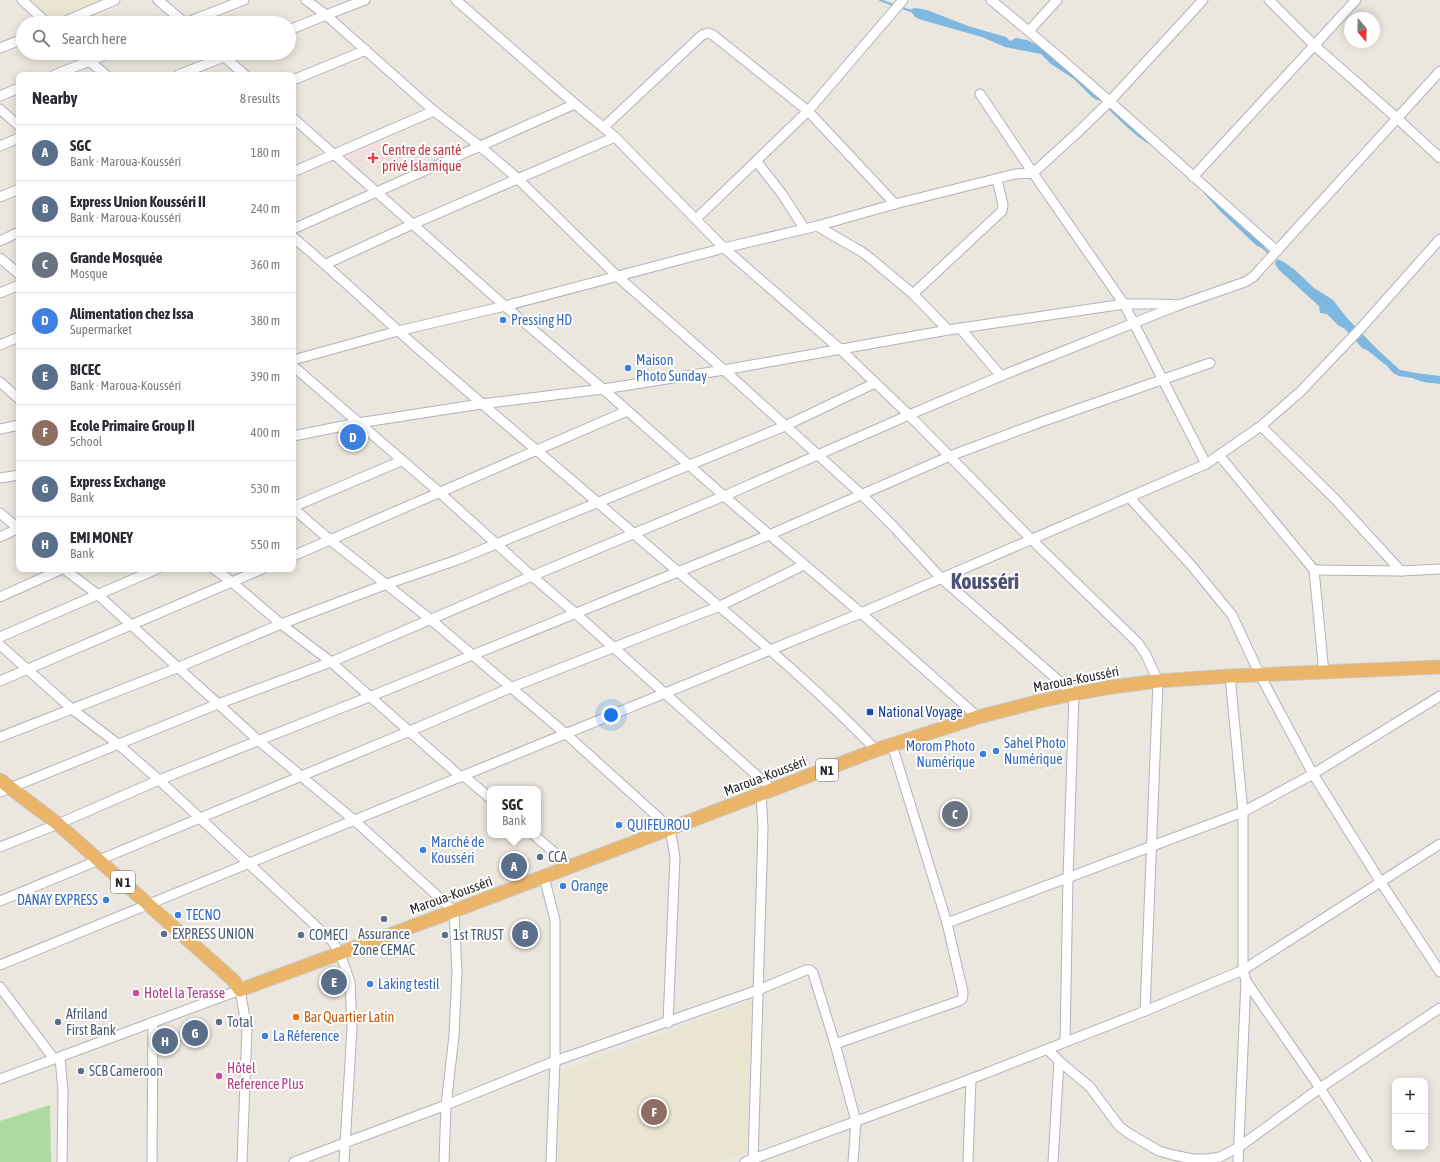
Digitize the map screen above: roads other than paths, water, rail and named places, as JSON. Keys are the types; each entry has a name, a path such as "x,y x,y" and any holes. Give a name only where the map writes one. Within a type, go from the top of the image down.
{"highway":[{"name":"Maroua-Kousséri","path":"240,990 571,867 876,750 978,717 1074,694 1110,687 1158,681 1230,676 1440,667"},
{"name":"N 1","path":"3,786 58,824 233,980 240,990"}],"street":[{"path":"22,0 39,16"},
{"path":"77,16 115,0"},
{"path":"158,0 177,16"},
{"path":"203,16 244,0"},
{"path":"306,0 326,15 434,111 518,178 616,276 724,370 817,456 861,494 941,578 1074,694 1068,878 1065,1042"},
{"path":"296,27 365,0"},
{"path":"456,0 575,104 604,127 724,248 840,348 909,414 1031,539 1138,643 1146,655 1158,681 1145,1011"},
{"path":"696,219 757,162 808,111 903,0"},
{"path":"991,0 1110,101 1276,252"},
{"path":"1029,31 1057,0"},
{"path":"296,359 398,331 505,306 724,248 817,226 895,204 1015,174 1033,173 1110,101 1202,0"},
{"path":"1270,0 1314,45 1440,158"},
{"path":"1193,177 1356,0"},
{"path":"604,127 702,35 708,33 713,35 808,111 895,204"},
{"path":"0,48 16,42"},
{"path":"296,79 366,50"},
{"path":"185,72 212,60"},
{"path":"231,60 242,72"},
{"path":"62,72 90,61 103,72"},
{"path":"3,786 118,744 218,704 330,662 724,496 909,414 1179,305 1245,282 1253,277 1267,262 1440,72"},
{"path":"0,96 16,89"},
{"path":"980,94 1124,304 1206,464"},
{"path":"296,228 481,147 575,104"},
{"path":"0,109 16,123"},
{"path":"296,171 434,111"},
{"path":"296,121 505,306 861,613 978,717"},
{"path":"326,264 413,224 615,137"},
{"path":"0,146 16,139"},
{"path":"757,162 782,194 804,228"},
{"path":"913,294 1002,211 1003,205 997,179"},
{"path":"0,197 16,191"},
{"path":"817,226 862,252 913,294 948,330"},
{"path":"0,241 16,233"},
{"path":"296,239 326,264 398,331 481,404 770,650 847,719 876,750"},
{"path":"0,965 861,613 1206,464 1261,426 1305,387 1360,329 1440,239"},
{"path":"0,258 16,271"},
{"path":"0,293 16,286"},
{"path":"296,435 481,404 603,389 724,370 840,348 960,328 1124,304 1179,305"},
{"path":"960,328 1001,376"},
{"path":"0,345 16,338"},
{"path":"0,847 58,824 159,780 369,697 769,535 950,456 1041,422 1210,363"},
{"path":"296,369 358,424 439,492 532,576 666,693 767,793 763,828 753,1160"},
{"path":"0,382 16,396"},
{"path":"0,737 177,668 281,624 387,584 457,560 785,426 875,383"},
{"path":"296,555 627,411"},
{"path":"0,429 16,426"},
{"path":"1261,426 1335,499 1401,571"},
{"path":"1219,455 1314,570 1324,673"},
{"path":"296,507 401,461"},
{"path":"0,478 16,475"},
{"path":"1129,497 1190,565 1232,615 1260,675 1313,774 1380,882 1440,972"},
{"path":"296,511 330,540 387,584 472,654 510,688 566,734 670,828 675,857 668,1023"},
{"path":"0,513 16,526"},
{"path":"0,537 16,529"},
{"path":"0,901 510,688 720,606 804,565"},
{"path":"1314,570 1401,571 1440,569"},
{"path":"0,597 56,572"},
{"path":"67,572 96,594 259,741 300,777 354,820 454,911 457,972 454,1036 446,1105 444,1162"},
{"path":"0,637 96,594 150,572"},
{"path":"218,572 330,662 461,776 465,777 487,795"},
{"path":"0,681 255,572"},
{"path":"0,645 72,709 118,744 159,780 332,940 340,953 350,982 352,1028 344,1162"},
{"path":"1230,676 1243,812 1243,970 1246,981 1238,1162"},
{"path":"946,923 1243,812 1313,774 1440,696"},
{"path":"835,1044 962,1000 963,992 946,923 892,745"},
{"path":"537,838 571,867"},
{"path":"745,1162 971,1079 1145,1011 1243,970 1440,844"},
{"path":"544,877 555,920 555,1061 551,1162"},
{"path":"294,1162 446,1105 555,1061 668,1023 758,990 806,970 810,970 813,973 835,1044 856,1121 853,1162"},
{"path":"1246,981 1320,1088 1368,1162"},
{"path":"0,987 57,1058 63,1092 62,1162"},
{"path":"0,1080 240,990 247,1029 242,1162"},
{"path":"1048,1049 1059,1061 1090,1087 1119,1126 1139,1141 1173,1156 1193,1159 1207,1159 1220,1157 1239,1147 1320,1088 1440,1008"},
{"path":"152,1162 153,1022"},
{"path":"1053,1162 1059,1061"},
{"path":"968,1162 971,1079"}],"water":[{"path":"915,8 927,10 968,26 1006,37 1010,41 1016,38 1027,40 1043,48 1103,101 1092,97 1074,79 1051,64 1041,54 1005,47 982,37 922,20 915,17 910,10"},
{"path":"1110,107 1155,146 1145,142 1132,131 1109,110"},
{"path":"1202,188 1263,243 1265,247 1262,248 1257,246 1221,212 1202,191"},
{"path":"1277,259 1295,270 1314,288 1333,300 1347,318 1400,370 1440,376 1440,384 1423,382 1393,373 1387,366 1367,350 1362,348 1345,329 1338,325 1327,314 1320,313 1319,306 1279,270 1275,264"}],"waterway":[{"path":"880,0 896,6"},
{"path":"900,7 911,11"},
{"path":"1262,247 1271,255"}],"place":[{"name":"Centre de santé privé Islamique","path":"373,158"},
{"name":"Pressing HD","path":"503,320"},
{"name":"Maison Photo Sunday","path":"628,368"},
{"name":"Alimentation chez Issa","path":"353,437"},
{"name":"National Voyage","path":"870,712"},
{"name":"Sahel Photo Numérique","path":"996,751"},
{"name":"Morom Photo Numérique","path":"983,754"},
{"name":"Grande Mosquée","path":"955,814"},
{"name":"QUIFEUROU","path":"619,825"},
{"name":"Marché de Kousséri","path":"423,850"},
{"name":"CCA","path":"540,857"},
{"name":"SGC","path":"514,866"},
{"name":"Orange","path":"563,886"},
{"name":"DANAY EXPRESS","path":"106,900"},
{"name":"TECNO","path":"178,915"},
{"name":"Assurance Zone CEMAC","path":"384,919"},
{"name":"EXPRESS UNION","path":"164,934"},
{"name":"Express Union Kousséri II","path":"525,934"},
{"name":"COMECI","path":"301,935"},
{"name":"1st TRUST","path":"445,935"},
{"name":"BICEC","path":"334,982"},
{"name":"Laking testil","path":"370,984"},
{"name":"Hotel la Terasse","path":"136,993"},
{"name":"Bar Quartier Latin","path":"296,1017"},
{"name":"Afriland First Bank","path":"58,1022"},
{"name":"Total","path":"219,1022"},
{"name":"Express Exchange","path":"195,1033"},
{"name":"La Réference","path":"265,1036"},
{"name":"EMI MONEY","path":"165,1041"},
{"name":"SCB Cameroon","path":"81,1071"},
{"name":"Hôtel Reference Plus","path":"219,1076"},
{"name":"Ecole Primaire Group II","path":"654,1112"}],"district":[{"name":"Kousséri","path":"985,581"}]}
